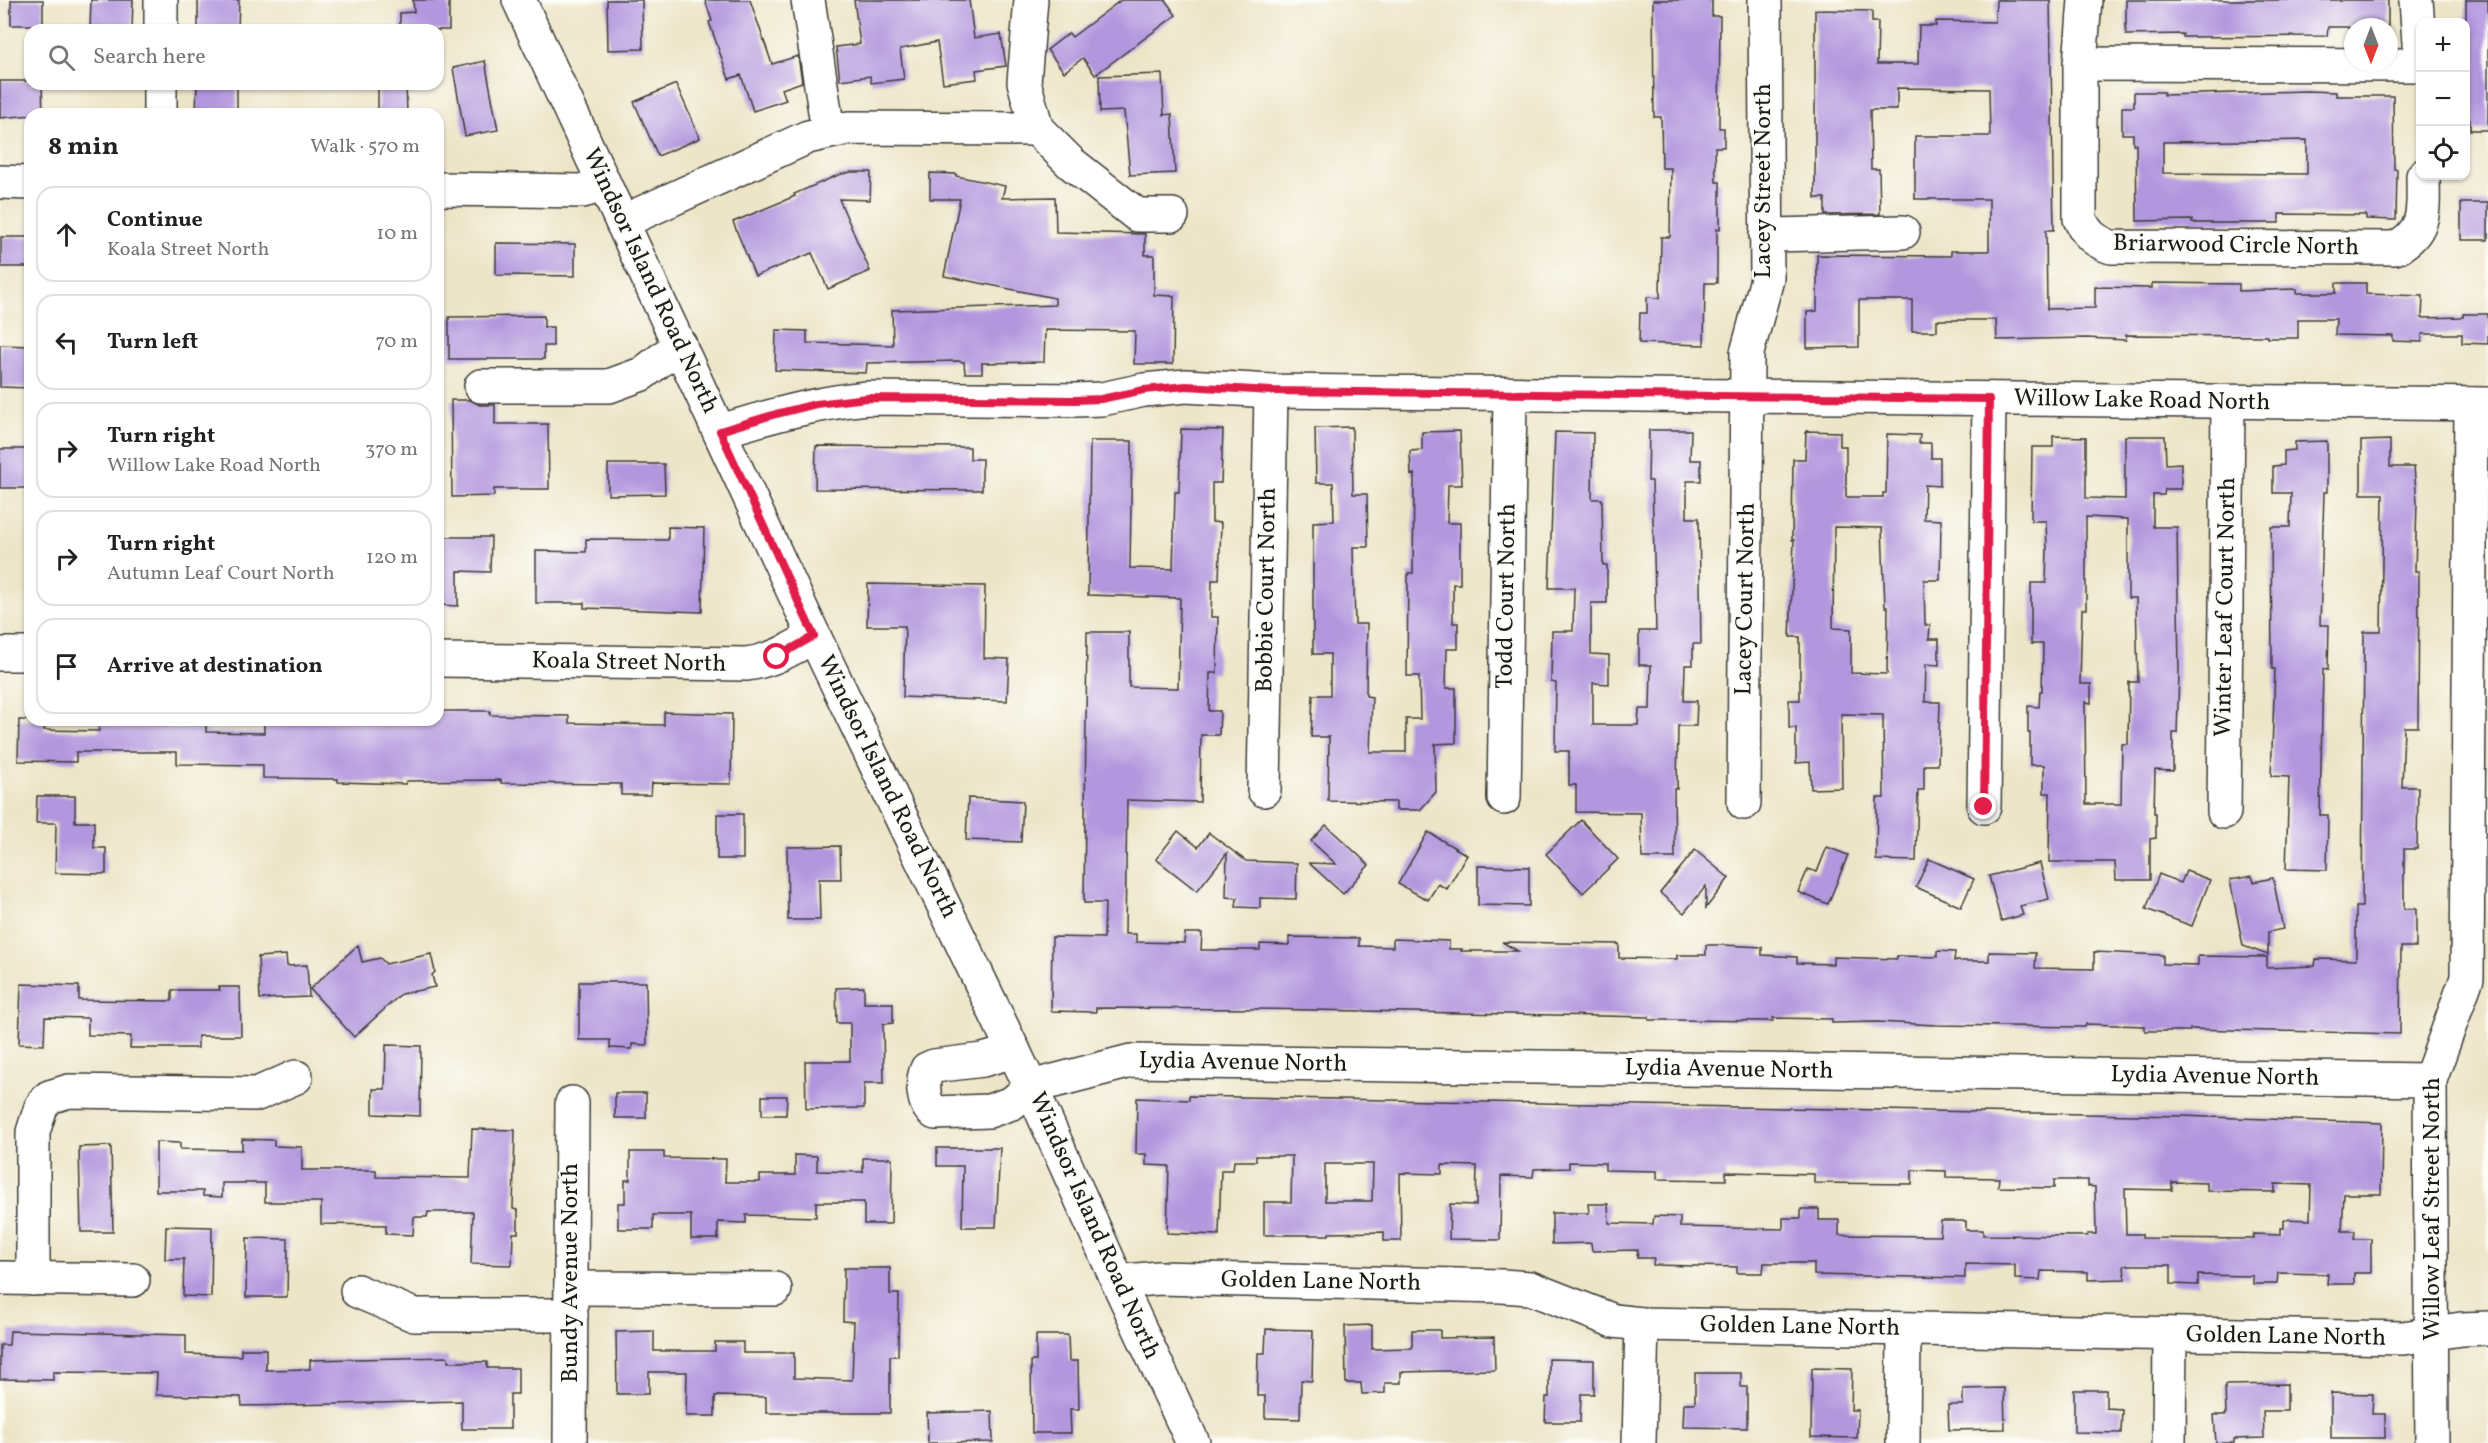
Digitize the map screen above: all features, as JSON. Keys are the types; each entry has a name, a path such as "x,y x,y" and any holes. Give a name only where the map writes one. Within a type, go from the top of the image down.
{"street":[{"path":"161,0 161,24"},
{"name":"Windsor Island Road North","path":"519,0 814,636 1031,1087 1193,1443"},
{"path":"808,0 828,131"},
{"path":"1031,0 1024,82 1037,129 1071,163 1137,215 1172,215"},
{"name":"Lacey Street North","path":"1748,396 1747,352 1767,279 1765,0"},
{"name":"Briarwood Circle North","path":"2085,0 2080,64 2080,219 2086,232 2096,241 2110,246 2395,248 2409,241 2418,231 2423,214 2423,180"},
{"path":"2416,0 2418,18"},
{"path":"2080,64 2416,65"},
{"path":"160,90 160,108"},
{"path":"622,222 808,137 828,131 848,128 1037,129"},
{"path":"0,182 24,183"},
{"path":"444,189 583,191 604,184"},
{"path":"1766,236 1903,232"},
{"path":"480,386 609,386 642,374 680,345"},
{"name":"Willow Lake Road North","path":"720,431 816,404 867,398 1075,400 1101,399 1144,390 1186,386 1271,391 2480,404"},
{"name":"Bobbie Court North","path":"1264,790 1271,391"},
{"name":"Todd Court North","path":"1504,798 1510,394"},
{"name":"Lacey Court North","path":"1744,802 1748,396"},
{"path":"1984,807 1989,399"},
{"name":"Winter Leaf Court North","path":"2224,812 2228,402"},
{"name":"Willow Leaf Street North","path":"2432,1443 2430,1080 2466,978 2480,404"},
{"name":"Koala Street North","path":"444,660 746,664 760,663 777,657 814,636"},
{"path":"0,654 24,654"},
{"path":"1014,1051 983,1060 934,1066 927,1069 924,1075 926,1103 929,1110 935,1113 988,1111 1012,1103 1031,1087"},
{"name":"Lydia Avenue North","path":"1031,1087 1131,1061 2430,1080"},
{"path":"33,1279 33,1132 41,1107 49,1097 69,1091 257,1094 296,1077"},
{"name":"Bundy Avenue North","path":"570,1443 572,1103"},
{"path":"0,1278 133,1280"},
{"name":"Golden Lane North","path":"1118,1282 1158,1278 1530,1288 1614,1321 1642,1324 2403,1338 2461,1329 2488,1328"},
{"path":"357,1291 414,1314 571,1301 775,1289"},
{"path":"1639,1443 1642,1324"},
{"path":"1903,1443 1904,1329"},
{"path":"2169,1443 2170,1335"}],"building":[{"path":"11,0 43,0 43,24 11,25"},
{"path":"91,0 133,0 132,24 90,24"},
{"path":"198,0 239,0 238,24 198,24"},
{"path":"413,0 449,0 449,30 444,30 444,24 400,24 400,13 414,12"},
{"path":"607,0 642,0 643,49 608,50"},
{"path":"705,0 750,0 772,64 798,56 802,82 782,89 786,100 753,111 741,75 729,79 709,22 712,21"},
{"path":"854,0 969,0 974,38 1001,34 1006,66 976,70 977,79 943,83 937,42 900,49 904,79 871,83 870,76 840,80 836,47 860,44"},
{"path":"1121,0 1165,0 1176,15 1095,75 1083,58 1064,72 1047,50 1069,33 1072,37"},
{"path":"1653,0 1712,0 1712,16 1720,16 1719,128 1724,128 1724,147 1715,147 1716,182 1720,182 1717,283 1705,283 1704,345 1639,343 1640,313 1647,313 1647,297 1660,298 1661,237 1670,237 1671,168 1662,168 1661,117 1654,117"},
{"path":"1996,0 2050,0 2054,230 2046,230 2047,309 2095,308 2095,287 2152,288 2152,283 2239,284 2239,291 2297,289 2297,293 2336,293 2336,283 2366,283 2366,294 2423,296 2422,318 2488,314 2488,344 2462,343 2462,334 2422,334 2422,342 2393,341 2393,336 2335,335 2336,319 2298,319 2298,338 2126,335 2126,340 2086,338 1997,340 1996,320 1937,320 1937,331 1912,331 1912,300 1859,300 1859,347 1807,348 1807,312 1817,311 1817,255 1951,256 1951,251 1989,251 1989,199 1915,199 1915,136 1990,136 1989,89 1897,88 1897,110 1870,110 1871,169 1879,169 1880,214 1825,215 1825,198 1815,198 1815,10 1872,11 1872,22 1878,22 1877,64 1918,64 1919,26 1936,26 1936,21 1995,22"},
{"path":"2126,0 2388,0 2388,18 2344,18 2344,27 2328,27 2327,36 2126,35"},
{"path":"2466,0 2488,0 2488,130 2470,130 2470,18 2466,18"},
{"path":"485,61 498,130 465,136 453,68"},
{"path":"1162,74 1164,115 1172,114 1175,173 1130,175 1124,111 1100,112 1099,76"},
{"path":"0,81 24,81 24,90 42,90 43,108 24,108 24,116 0,118"},
{"path":"676,84 700,138 658,156 634,102"},
{"path":"197,90 237,90 237,108 196,108"},
{"path":"378,90 406,90 407,108 378,108"},
{"path":"2306,91 2336,92 2336,96 2393,96 2394,169 2397,169 2396,220 2366,219 2366,215 2279,214 2279,223 2137,221 2136,144 2133,144 2133,134 2122,134 2122,107 2134,107 2134,92 2164,92 2164,95","holes":["2307,140 2307,174 2163,173 2163,142"]},
{"path":"851,172 871,172 870,200 839,199 870,271 828,289 812,253 755,276 733,222 838,175"},
{"path":"930,173 956,174 956,176 1005,186 1002,198 1055,197 1056,232 1145,234 1145,255 1154,255 1154,295 1174,296 1173,364 1134,364 1135,331 1045,330 1044,362 982,363 982,373 965,373 964,362 958,361 867,363 866,373 775,370 776,330 807,331 807,343 893,345 892,310 1055,305 1055,298 944,276 960,199 930,199"},
{"path":"2461,203 2488,203 2488,240 2461,240"},
{"path":"1,237 24,237 24,267 1,267"},
{"path":"496,243 575,244 575,276 496,275"},
{"path":"544,316 544,327 553,327 553,346 544,346 544,359 449,359 449,317"},
{"path":"0,345 24,346 24,388 0,387"},
{"path":"451,400 470,400 480,405 495,405 495,424 548,424 549,489 494,489 494,496 452,497"},
{"path":"1352,427 1353,494 1367,494 1368,547 1353,547 1355,624 1367,624 1366,696 1372,697 1370,752 1406,752 1406,719 1420,719 1419,676 1407,676 1408,573 1413,573 1414,474 1411,475 1410,451 1422,450 1422,432 1460,431 1462,485 1448,485 1447,523 1460,523 1460,584 1453,584 1453,623 1458,623 1458,649 1447,649 1446,688 1456,688 1456,743 1435,744 1436,792 1420,810 1396,810 1396,802 1328,801 1329,737 1311,737 1313,695 1330,695 1330,654 1313,654 1313,522 1334,521 1333,483 1316,483 1315,428"},
{"path":"1181,429 1223,430 1221,483 1212,483 1212,522 1221,523 1219,580 1212,580 1211,617 1218,617 1217,673 1210,673 1209,711 1220,711 1219,735 1201,735 1200,802 1127,800 1125,934 1136,934 1136,942 1184,943 1185,933 1202,933 1201,950 1260,950 1260,944 1289,945 1289,937 1359,938 1359,946 1393,947 1393,939 1449,941 1449,949 1462,949 1461,951 1518,951 1502,942 1619,944 1619,958 1677,959 1677,955 1706,955 1706,945 1723,945 1762,947 1762,955 1797,957 1797,963 1833,964 1833,957 1897,959 1897,956 1937,957 1937,951 1955,952 1954,961 1989,961 1989,952 2036,953 2035,968 2094,969 2094,952 2163,955 2163,964 2198,965 2198,956 2267,957 2267,968 2315,966 2316,959 2356,960 2356,907 2362,907 2364,632 2381,632 2383,494 2361,494 2361,441 2390,440 2390,467 2414,467 2417,502 2415,571 2419,571 2418,727 2404,727 2402,787 2418,787 2417,849 2404,849 2404,909 2416,909 2416,947 2401,947 2400,1034 2190,1029 2190,1031 2145,1031 2145,1026 2086,1024 2085,1027 1936,1025 1877,1022 1832,1023 1832,1019 1773,1018 1773,1021 1649,1020 1649,1017 1259,1009 1096,1008 1096,1012 1051,1011 1052,937 1104,938 1105,903 1084,903 1087,632 1129,632 1129,687 1178,688 1180,598 1088,595 1090,441 1132,441 1130,568 1173,569 1175,492 1179,492"},
{"path":"1649,430 1691,430 1690,460 1701,460 1701,481 1687,481 1687,518 1699,518 1701,644 1693,644 1693,665 1685,665 1684,701 1697,701 1696,726 1678,726 1677,789 1674,789 1675,858 1642,858 1641,813 1576,812 1576,785 1569,785 1569,751 1555,751 1556,683 1551,682 1552,631 1573,631 1574,588 1549,588 1555,432 1593,433 1592,499 1602,499 1603,565 1607,565 1607,603 1591,603 1591,654 1609,655 1609,684 1593,683 1593,725 1638,725 1639,709 1650,709 1651,665 1639,665 1639,631 1656,631 1652,481 1648,481"},
{"path":"1806,431 1840,432 1840,446 1846,446 1846,497 1883,497 1883,493 1886,493 1887,434 1920,435 1919,443 1931,443 1931,458 1940,458 1940,486 1925,485 1924,519 1941,520 1940,580 1924,580 1925,625 1930,625 1929,639 1939,639 1939,665 1926,664 1925,702 1940,702 1938,765 1924,765 1924,790 1918,790 1916,861 1876,860 1877,798 1884,798 1883,715 1841,714 1842,788 1811,789 1810,762 1796,763 1796,728 1789,728 1789,700 1800,700 1800,637 1790,637 1794,540 1792,540 1793,459 1805,459","holes":["1834,527 1882,528 1885,607 1888,607 1887,674 1851,673 1851,629 1833,628"]},
{"path":"2053,436 2086,437 2086,498 2125,499 2125,436 2165,436 2166,464 2181,463 2181,489 2165,489 2164,495 2153,495 2153,527 2177,527 2179,674 2177,733 2173,733 2173,771 2155,770 2156,838 2150,839 2150,880 2116,880 2115,862 2049,862 2050,793 2044,793 2044,765 2030,765 2028,706 2039,707 2040,691 2042,691 2043,644 2031,644 2031,583 2046,583 2047,549 2046,521 2031,521 2032,447 2053,447","holes":["2086,517 2128,519 2128,598 2136,598 2138,682 2129,682 2128,744 2122,744 2121,804 2086,804 2085,702 2091,703 2091,684 2080,684 2082,609 2086,609"]},
{"path":"2327,441 2327,492 2324,492 2320,625 2329,625 2328,670 2323,669 2320,815 2328,815 2327,870 2286,869 2289,777 2271,776 2275,669 2272,669 2271,527 2290,527 2291,493 2273,493 2273,466 2284,465 2284,451 2295,450 2295,442"},
{"path":"816,446 970,447 970,459 982,459 982,490 815,489"},
{"path":"0,449 24,449 24,488 0,488"},
{"path":"608,464 664,464 665,494 608,495"},
{"path":"668,527 704,528 702,612 584,608 584,603 536,603 536,551 586,552 586,539 668,540"},
{"path":"444,537 491,537 490,572 458,571 458,606 444,605"},
{"path":"868,584 985,586 984,658 1009,659 1007,701 903,697 905,626 867,626"},
{"path":"444,711 490,711 490,715 569,716 569,723 664,725 664,712 732,714 731,784 652,783 651,795 621,795 621,784 501,783 501,780 406,781 406,784 338,782 338,779 263,778 263,765 177,764 177,752 76,752 76,762 18,761 19,720 24,720 24,726 44,726 44,730 99,731 99,726 206,726 206,732 264,733 264,726 444,726"},
{"path":"37,796 75,796 75,822 94,822 94,848 106,848 106,874 55,873 56,823 36,823"},
{"path":"968,798 1023,801 1021,842 966,840"},
{"path":"717,814 743,814 743,859 717,859"},
{"path":"1581,820 1618,859 1583,893 1546,854"},
{"path":"1326,825 1369,865 1343,894 1309,863 1336,864 1311,841"},
{"path":"1178,831 1198,847 1209,833 1246,861 1297,863 1296,899 1260,898 1260,908 1236,907 1237,898 1226,897 1227,853 1197,891 1156,859"},
{"path":"1428,832 1467,855 1447,889 1438,884 1428,900 1398,884"},
{"path":"840,846 841,879 819,879 820,920 788,920 787,847"},
{"path":"1827,847 1848,855 1828,904 1798,892 1808,869 1817,872"},
{"path":"1695,850 1729,878 1706,908 1706,886 1684,913 1660,893"},
{"path":"1929,859 1974,879 1961,907 1916,887"},
{"path":"2040,863 2049,899 2020,906 2023,915 2001,921 1989,876"},
{"path":"1478,866 1529,867 1529,906 1478,905"},
{"path":"2186,871 2210,880 2192,926 2146,909 2159,874 2181,883"},
{"path":"2252,876 2254,882 2273,878 2283,929 2268,932 2268,955 2243,946 2230,880"},
{"path":"358,945 362,962 380,958 386,964 431,954 435,972 432,975 435,987 401,994 354,1037 310,989"},
{"path":"286,955 287,966 307,965 309,997 260,999 258,957"},
{"path":"579,982 646,982 647,1045 632,1044 632,1049 610,1048 610,1040 579,1040"},
{"path":"21,984 79,986 79,1000 172,1001 172,990 220,990 219,987 240,987 241,1036 198,1036 198,1048 130,1048 131,1036 88,1035 88,1018 45,1017 44,1045 19,1044"},
{"path":"864,987 864,1003 893,1003 893,1023 883,1024 884,1083 864,1083 864,1108 806,1109 805,1061 850,1061 850,1023 837,1023 836,988"},
{"path":"386,1045 421,1046 420,1116 373,1114 373,1089 385,1089"},
{"path":"615,1093 646,1093 646,1118 615,1118"},
{"path":"762,1096 787,1096 786,1115 762,1115"},
{"path":"1189,1096 2180,1116 2382,1123 2381,1194 2344,1194 2342,1231 2355,1231 2354,1239 2371,1239 2371,1273 2354,1273 2354,1284 2327,1284 2328,1274 2278,1273 2277,1284 2253,1284 2253,1276 2198,1275 2198,1285 2171,1284 2171,1265 2124,1265 2125,1279 2088,1280 2088,1272 2041,1271 2040,1280 2015,1279 2015,1265 1965,1264 1965,1278 1814,1275 1814,1263 1764,1263 1763,1273 1737,1273 1737,1267 1653,1265 1654,1258 1637,1258 1638,1250 1592,1251 1591,1243 1552,1244 1552,1213 1589,1213 1588,1204 1608,1204 1609,1223 1653,1224 1654,1216 1680,1217 1680,1227 1783,1229 1783,1218 1801,1218 1801,1209 1819,1209 1819,1220 1839,1220 1839,1235 1940,1236 1941,1221 1966,1221 1966,1230 1983,1230 1983,1235 2087,1236 2087,1234 2096,1234 2095,1187 2088,1186 2088,1180 2054,1180 2054,1188 1998,1187 1999,1178 1946,1177 1946,1171 1912,1170 1912,1184 1814,1183 1814,1174 1726,1172 1726,1180 1657,1179 1657,1171 1605,1170 1605,1163 1569,1162 1569,1168 1534,1169 1533,1177 1501,1176 1500,1240 1449,1239 1450,1204 1476,1205 1477,1166 1442,1165 1442,1174 1400,1173 1401,1241 1384,1241 1384,1232 1264,1235 1264,1202 1291,1202 1292,1156 1256,1156 1256,1161 1234,1161 1233,1170 1221,1170 1219,1235 1167,1233 1169,1166 1146,1165 1146,1154 1136,1154 1137,1098 1189,1100","holes":["1325,1164 1373,1164 1372,1201 1325,1201","2172,1182 2207,1183 2207,1191 2275,1192 2275,1184 2311,1185 2310,1220 2284,1219 2284,1228 2280,1228 2280,1235 2253,1234 2253,1239 2142,1238 2142,1234 2126,1234 2125,1189 2172,1190"]},
{"path":"472,1129 515,1130 513,1209 518,1210 518,1233 513,1233 512,1265 471,1264 473,1212 428,1212 427,1217 414,1217 413,1235 386,1234 386,1225 321,1224 321,1202 265,1202 265,1183 222,1183 222,1197 203,1196 203,1191 156,1191 156,1142 180,1143 180,1149 242,1150 242,1139 274,1140 274,1146 302,1147 302,1170 376,1170 376,1177 470,1178"},
{"path":"111,1146 113,1232 81,1232 79,1147"},
{"path":"937,1148 1000,1148 996,1227 962,1227 963,1166 937,1166"},
{"path":"630,1152 664,1152 664,1158 726,1159 725,1182 760,1182 760,1175 795,1175 795,1155 817,1156 817,1171 863,1172 863,1158 892,1158 891,1224 864,1224 864,1202 816,1202 816,1217 746,1215 746,1223 718,1222 718,1239 691,1239 691,1215 653,1215 653,1229 618,1229 618,1203 625,1203 625,1180 630,1180"},
{"path":"166,1226 212,1227 211,1297 183,1296 184,1259 165,1259"},
{"path":"247,1238 288,1239 287,1297 246,1297"},
{"path":"844,1268 890,1268 890,1294 899,1294 898,1356 890,1356 890,1413 766,1413 766,1397 715,1396 715,1416 686,1416 687,1372 649,1372 649,1394 617,1394 616,1332 654,1331 654,1351 715,1351 715,1342 743,1342 743,1353 794,1353 794,1378 852,1380 854,1322 843,1321"},
{"path":"1372,1325 1372,1349 1412,1348 1412,1330 1440,1330 1440,1338 1494,1337 1495,1370 1401,1372 1401,1383 1385,1383 1385,1393 1362,1394 1361,1383 1346,1383 1345,1326"},
{"path":"1266,1329 1313,1330 1312,1381 1301,1380 1300,1419 1265,1418 1265,1396 1257,1396 1258,1353 1265,1353"},
{"path":"10,1331 186,1335 186,1354 241,1356 241,1349 266,1349 266,1370 310,1369 310,1360 448,1357 448,1362 487,1362 487,1368 518,1368 518,1394 510,1394 510,1429 462,1429 462,1401 242,1406 241,1397 156,1395 157,1373 53,1372 53,1380 0,1379 0,1345 9,1345"},
{"path":"1036,1335 1068,1335 1069,1361 1078,1361 1079,1409 1070,1409 1071,1433 1032,1433 1031,1361 1036,1361"},
{"path":"1549,1359 1594,1360 1594,1394 1581,1394 1580,1422 1545,1422 1546,1397 1549,1397"},
{"path":"1812,1368 1852,1369 1851,1410 1858,1410 1857,1438 1811,1437"},
{"path":"1695,1373 1741,1373 1741,1387 1747,1387 1747,1428 1683,1427 1684,1403 1695,1403"},
{"path":"2287,1384 2287,1411 2263,1411 2264,1438 2234,1439 2234,1443 2216,1443 2214,1415 2226,1415 2225,1385"},
{"path":"2004,1388 2005,1429 1949,1430 1948,1405 1963,1405 1963,1389"},
{"path":"2074,1390 2106,1390 2106,1408 2122,1409 2121,1433 2074,1432"},
{"path":"2331,1393 2373,1394 2372,1414 2385,1414 2385,1438 2331,1438"},
{"path":"992,1411 993,1442 928,1443 927,1413"}],"route":[{"path":"777,657 814,636 720,431 816,404 867,398 1101,399 1144,390 1186,386 1271,391 1989,399 1984,807"}]}
